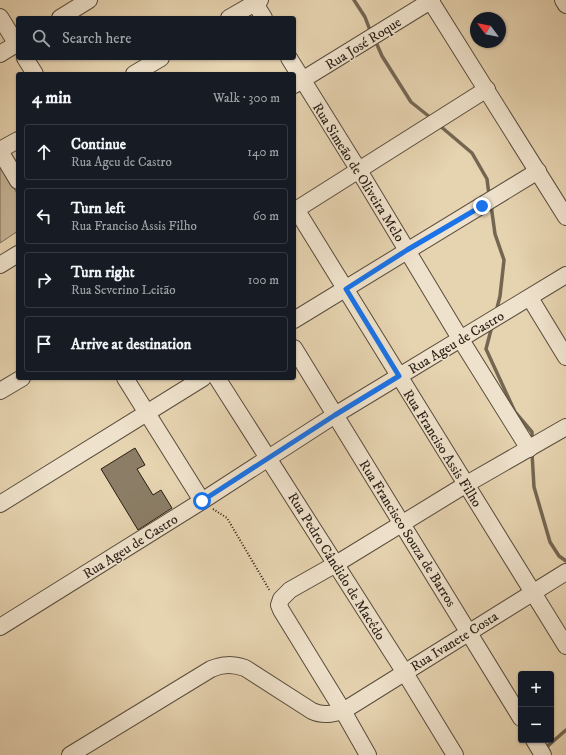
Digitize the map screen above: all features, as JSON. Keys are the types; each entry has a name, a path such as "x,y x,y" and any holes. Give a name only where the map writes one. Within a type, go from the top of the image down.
{"street":[{"path":"63,16 89,0"},
{"path":"431,0 566,217"},
{"name":"Rua José Roque","path":"298,82 431,0"},
{"path":"563,0 566,5"},
{"path":"232,16 256,1 263,16"},
{"path":"0,17 16,43"},
{"path":"0,54 16,46"},
{"path":"26,60 34,72"},
{"path":"137,72 158,60"},
{"name":"Rua Simeão de Oliveira Melo","path":"290,60 294,72"},
{"name":"Rua Simeão de Oliveira Melo","path":"298,82 358,169 461,340 529,449"},
{"path":"296,209 487,89"},
{"path":"16,141 0,150 16,178"},
{"path":"296,319 538,171"},
{"name":"Rua Franciso Assis Filho","path":"296,212 346,289 465,485 566,646"},
{"path":"0,266 16,255"},
{"name":"Rua Ageu de Castro","path":"0,627 202,501 335,415 566,275"},
{"path":"530,298 566,356"},
{"name":"Rua Francisco Souza de Barros","path":"296,351 518,713"},
{"path":"0,391 19,380"},
{"path":"126,380 148,412 202,501"},
{"path":"0,504 201,380"},
{"name":"Rua Pedro Cândido de Macêdo","path":"218,380 405,673 455,755"},
{"path":"368,755 343,711 281,610 281,599 290,590 336,564 465,485 566,427"},
{"name":"Rua Ivanete Costa","path":"343,711 566,572"},
{"path":"70,755 210,668 222,665 234,664 245,668 318,714 332,714 343,711"},
{"path":"536,743 543,755"}],"path":[{"path":"202,501 227,518 281,610"}],"shaded area":[{"path":"0,164 16,192 16,232 0,243"}],"building":[{"path":"135,448 145,465 137,469 153,495 161,490 172,508 138,530 101,469"}],"waterway":[{"path":"354,0 365,17 371,33"},
{"path":"375,40 382,56 411,102 431,118"},
{"path":"439,125 472,153 487,179 489,195"},
{"path":"491,205 495,234 504,260 500,296 496,312"},
{"path":"492,326 486,349 515,412 532,432 532,441"},
{"path":"532,453 534,487 550,542 559,556 566,561"},
{"path":"545,749 566,730"}],"route":[{"path":"202,501 335,415 399,376 346,289 407,250 482,206"}]}
